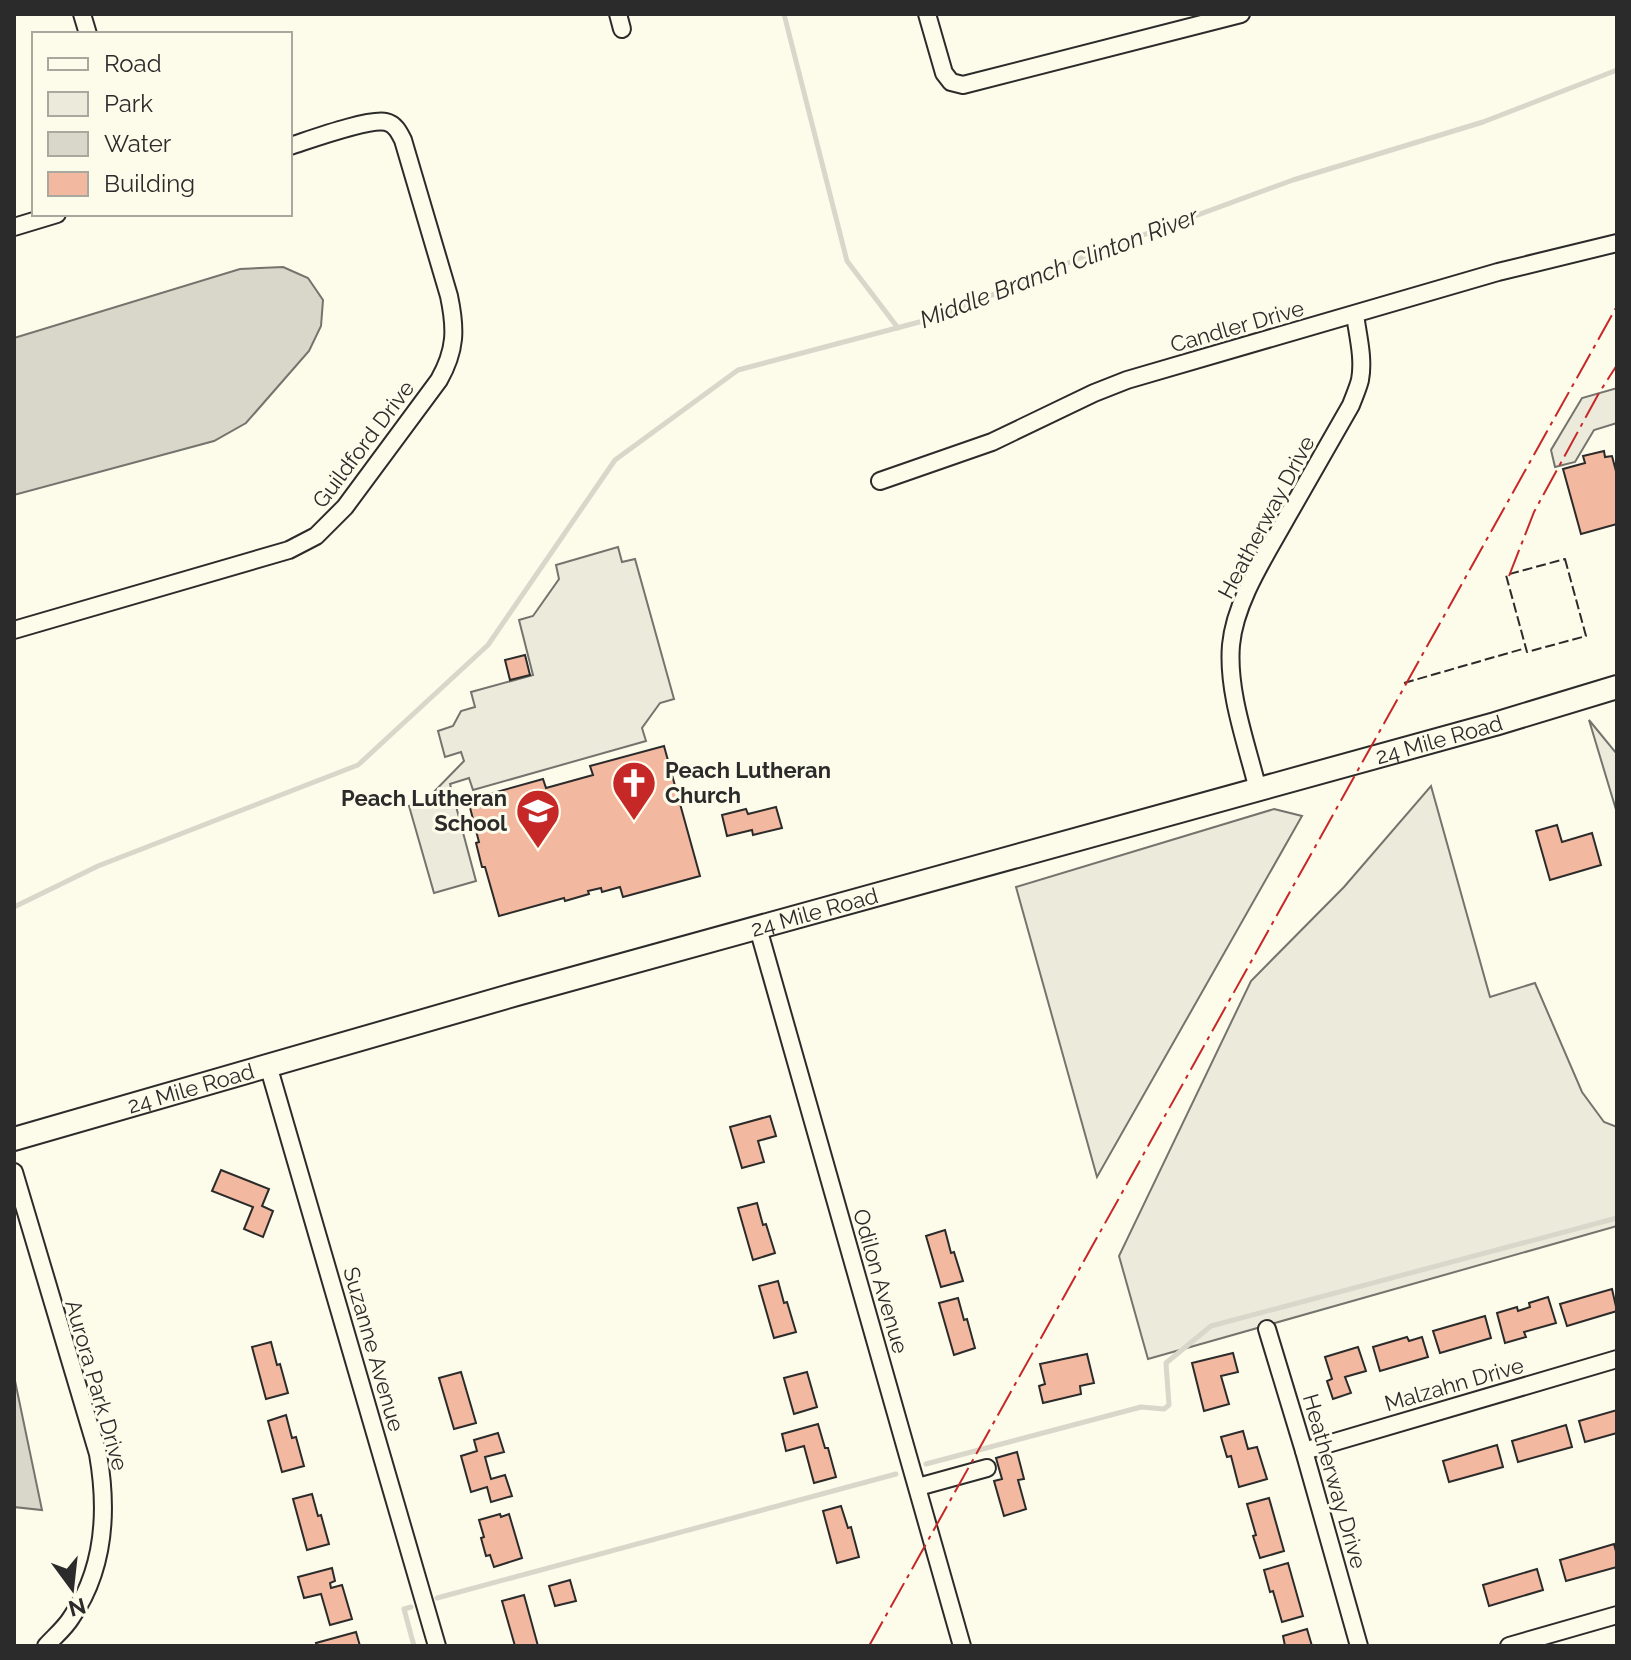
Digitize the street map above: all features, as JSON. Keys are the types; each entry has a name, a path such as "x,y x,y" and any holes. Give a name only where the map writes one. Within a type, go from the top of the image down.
{"street":[{"path":"927,14 940,66 951,82 963,85 1241,14"},
{"name":"Guildford Drive","path":"14,630 304,543 326,528 345,507 375,470 443,372 453,347 449,296 399,131 389,123 372,122 292,145"},
{"path":"14,227 50,216"},
{"name":"Candler Drive","path":"880,481 992,442 1127,380 1512,268 1617,243"},
{"name":"Heatherway Drive","path":"1258,790 1236,704 1230,656 1233,631 1240,607 1257,571 1351,405 1360,381 1361,368 1355,315"},
{"name":"24 Mile Road","path":"14,1139 517,994 1495,724 1617,687"},
{"name":"Odilon Avenue","path":"758,928 962,1646"},
{"name":"Suzanne Avenue","path":"268,1065 437,1646"},
{"name":"Aurora Park Drive","path":"14,1172 98,1454 103,1483 101,1548 89,1587 71,1619 46,1646"},
{"name":"Heatherway Drive","path":"1267,1329 1359,1646"},
{"name":"Malzahn Drive","path":"1304,1451 1617,1359"},
{"path":"918,1487 987,1468"},
{"path":"1509,1646 1617,1615"}],"green space":[{"path":"1589,720 1617,754 1617,813"},
{"path":"1431,786 1490,997 1535,983 1582,1092 1604,1122 1617,1127 1617,1226 1148,1359 1119,1256 1251,981 1344,887"},
{"path":"1274,809 1302,816 1097,1177 1016,887"}],"shaded area":[{"path":"1617,388 1617,423 1594,430 1575,462 1555,467 1551,450 1582,398"},
{"path":"618,547 622,562 635,559 674,699 660,703 642,728 646,741 473,790 469,778 450,784 476,881 434,893 409,806 424,802 464,761 461,752 445,757 438,731 453,726 461,711 475,707 471,692 533,675 519,620 533,616 559,579 556,565"}],"water":[{"path":"283,267 308,278 323,300 321,326 309,351 246,423 214,441 14,495 14,338 240,269"},
{"path":"14,1376 42,1510 14,1507"}],"building":[{"path":"1604,451 1605,457 1612,456 1617,475 1617,524 1581,534 1563,469 1585,463 1583,456"},
{"path":"525,655 530,675 510,680 505,660"},
{"path":"664,746 700,876 623,897 620,887 602,892 601,888 565,901 564,898 499,916 485,867 482,867 468,800 543,779 546,788 593,775 590,766"},
{"path":"776,807 782,828 753,835 752,830 727,836 722,815 746,809 748,814"},
{"path":"1557,825 1562,842 1592,833 1601,865 1550,880 1536,831"},
{"path":"770,1116 776,1136 758,1141 764,1162 742,1168 730,1127"},
{"path":"221,1170 269,1189 262,1206 273,1211 263,1237 244,1229 253,1207 212,1191"},
{"path":"757,1203 775,1253 753,1260 738,1208"},
{"path":"945,1230 963,1281 941,1287 926,1236"},
{"path":"778,1281 796,1332 774,1338 759,1286"},
{"path":"1612,1289 1617,1311 1567,1326 1560,1304"},
{"path":"1548,1297 1556,1323 1524,1332 1526,1337 1505,1343 1497,1313 1517,1307 1518,1311 1530,1307 1529,1303"},
{"path":"958,1298 975,1348 954,1355 939,1303"},
{"path":"1485,1316 1491,1338 1440,1353 1433,1331"},
{"path":"1407,1337 1409,1341 1422,1337 1428,1357 1380,1371 1373,1347"},
{"path":"271,1342 288,1393 266,1399 252,1347"},
{"path":"1358,1347 1366,1371 1345,1377 1351,1393 1333,1399 1327,1381 1332,1379 1325,1357"},
{"path":"1233,1353 1238,1372 1221,1376 1229,1404 1204,1411 1192,1363"},
{"path":"1087,1354 1094,1383 1080,1386 1081,1394 1043,1403 1039,1386 1045,1384 1040,1364"},
{"path":"461,1372 476,1423 454,1429 439,1378"},
{"path":"807,1372 817,1407 794,1414 784,1378"},
{"path":"1617,1410 1617,1433 1585,1442 1579,1421"},
{"path":"286,1415 304,1466 282,1472 268,1421"},
{"path":"818,1424 836,1477 814,1483 804,1446 786,1451 782,1434"},
{"path":"1566,1425 1572,1447 1518,1462 1512,1441"},
{"path":"1243,1431 1248,1449 1257,1447 1267,1479 1239,1487 1231,1456 1227,1457 1221,1437"},
{"path":"498,1433 504,1452 485,1457 491,1479 505,1475 512,1496 491,1502 487,1487 471,1492 461,1456 477,1451 474,1440"},
{"path":"1497,1445 1503,1467 1449,1482 1443,1461"},
{"path":"1017,1452 1024,1479 1018,1480 1026,1509 1004,1516 994,1481 1002,1479 996,1458"},
{"path":"312,1494 329,1544 307,1550 293,1499"},
{"path":"1269,1498 1284,1551 1260,1558 1247,1504"},
{"path":"841,1506 848,1528 851,1527 859,1557 837,1563 823,1511"},
{"path":"500,1514 501,1517 509,1514 522,1558 494,1567 490,1555 486,1556 479,1520"},
{"path":"1614,1544 1617,1567 1566,1581 1560,1560"},
{"path":"1288,1563 1303,1616 1282,1622 1264,1570"},
{"path":"332,1568 335,1581 330,1583 331,1588 342,1585 352,1619 330,1625 321,1594 304,1598 298,1577"},
{"path":"1537,1569 1543,1590 1489,1606 1483,1585"},
{"path":"570,1580 576,1601 555,1606 549,1586"},
{"path":"524,1595 538,1646 515,1646 502,1601"},
{"path":"1307,1629 1312,1646 1285,1646 1283,1636"},
{"path":"356,1632 360,1646 317,1646 316,1643"}],"waterway":[{"path":"784,14 847,261 898,328"},
{"name":"Middle Branch Clinton River","path":"14,907 98,866 358,765 488,645 615,460 738,370 942,316 1075,260 1293,180 1483,122 1617,70"},
{"path":"926,1464 1141,1407 1164,1409 1169,1405 1166,1363 1211,1326 1617,1218"},
{"path":"437,1598 896,1474"},
{"path":"411,1607 404,1609 414,1646"}],"fence":[{"path":"1565,559 1586,636 1527,652 1506,575 1565,559"},
{"path":"1404,683 1526,648"}],"power":[{"path":"869,1646 1617,306"},
{"path":"1509,576 1534,512 1617,365"}],"place":[{"name":"Peach Lutheran Church","path":"634,822"},
{"name":"Peach Lutheran School","path":"538,850"}]}
